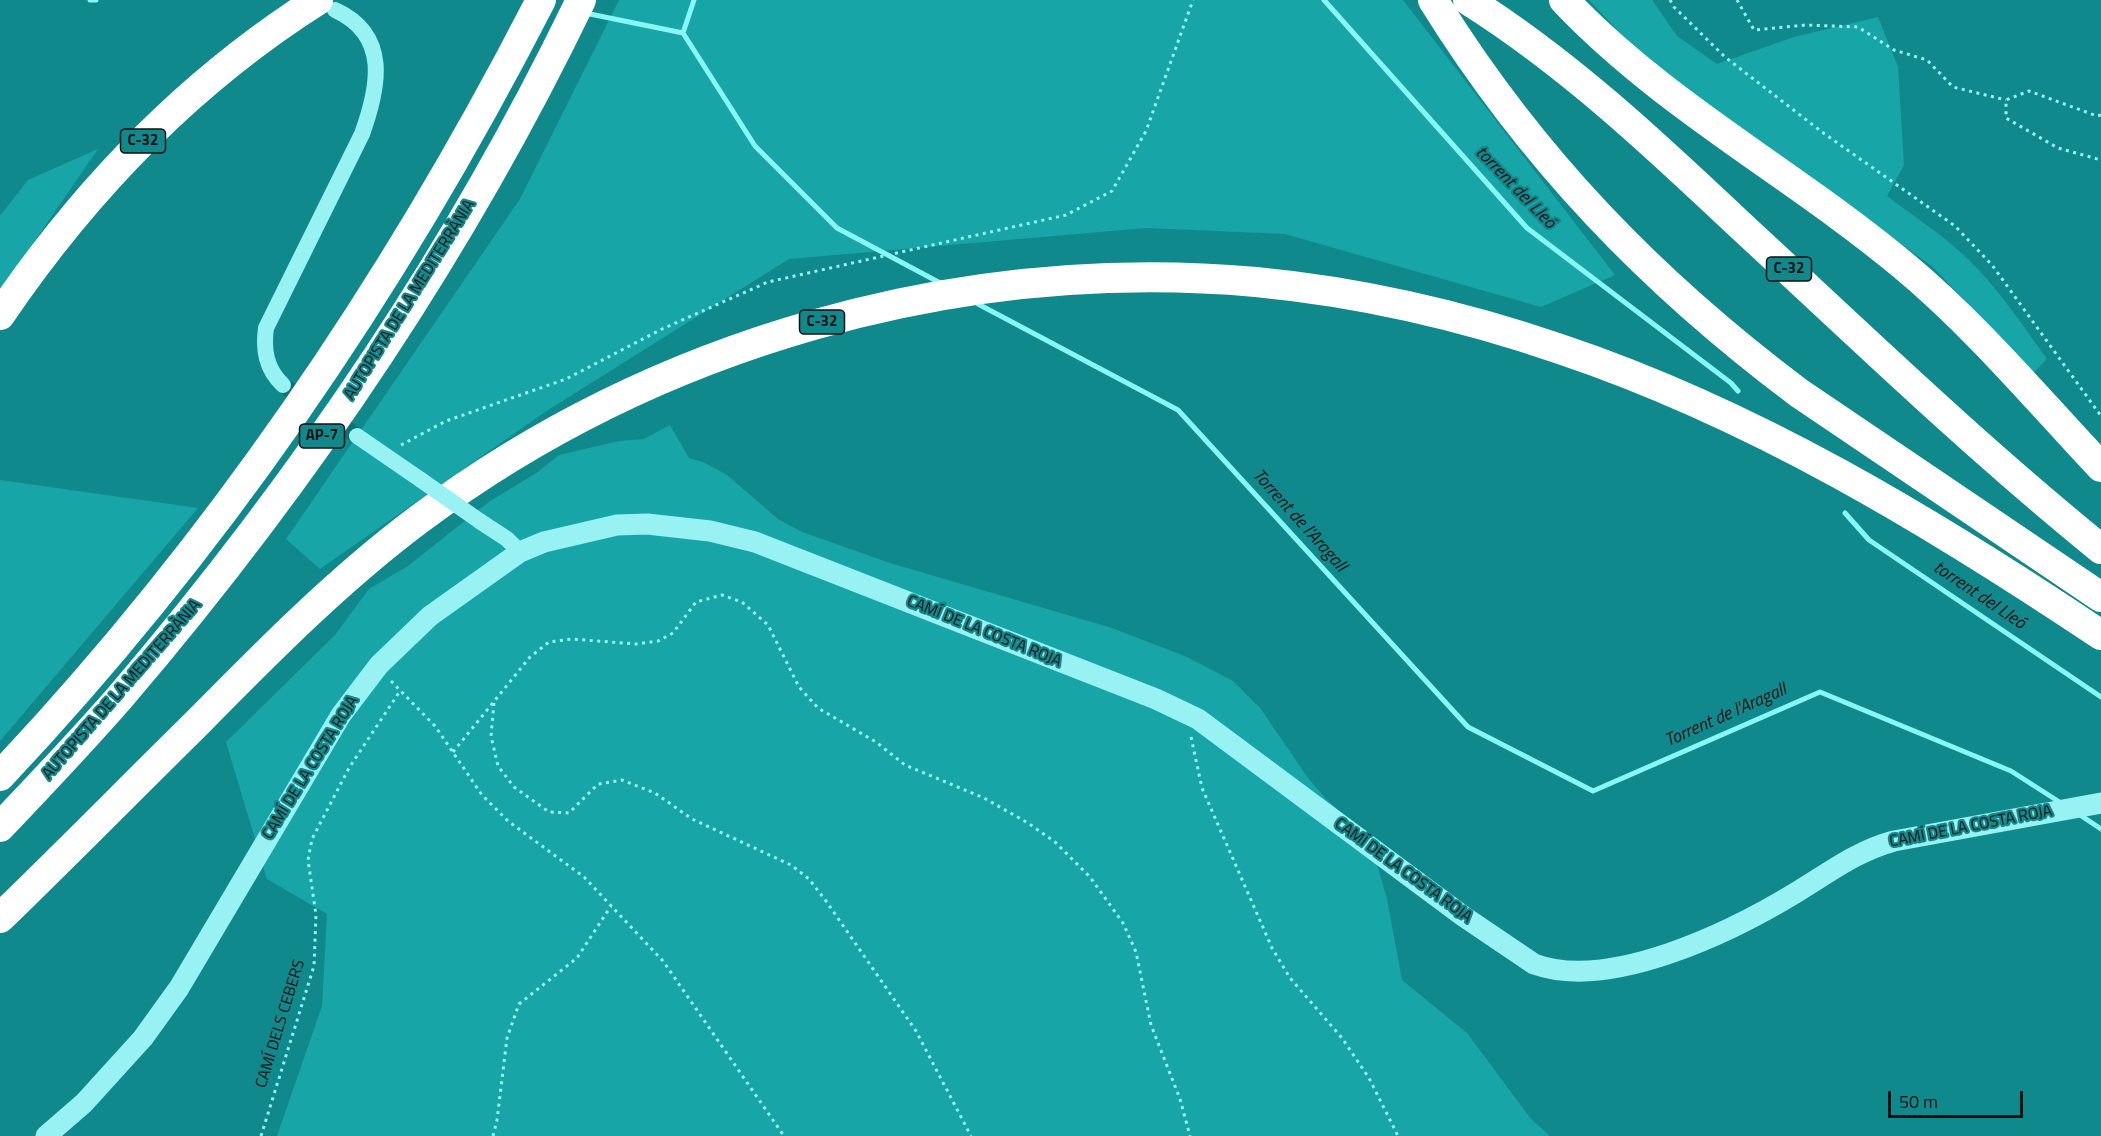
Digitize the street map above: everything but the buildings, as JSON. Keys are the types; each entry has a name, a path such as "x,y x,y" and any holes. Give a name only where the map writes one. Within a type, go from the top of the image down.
{"highway":[{"name":"AUTOPISTA DE LA MEDITERRÀNIA","path":"0,776 95,671 212,528 318,381 415,229 478,119 541,0"},
{"name":"AUTOPISTA DE LA MEDITERRÀNIA","path":"0,827 120,697 178,628 235,556 336,417 442,254 532,95 581,0"},
{"path":"1433,0 1502,102 1555,168 1614,233 1680,297 1755,360 1799,393 2101,597"},
{"name":"C-32","path":"1468,0 1513,29 1636,129 1992,458 2101,549"},
{"path":"1564,0 1611,46 1660,86 1845,220 1904,267 1985,343 2101,467"},
{"name":"C-32","path":"0,315 72,218 133,151 168,117 236,59 327,5"},
{"name":"C-32","path":"0,918 313,609 419,520 492,470 610,403 718,356 848,315 936,296 983,289 1117,278 1255,282 1390,302 1434,311 1523,336 1651,383 1777,442 1856,483 1935,529 2101,635"}],"street":[{"path":"283,385 271,371 265,355 266,328 362,134 370,113 376,82 376,65 366,34 357,22 327,5"},
{"path":"357,436 507,539 520,552"},
{"name":"CAMÍ DE LA COSTA ROJA","path":"46,1136 84,1103 143,1038 178,988 341,715 379,665 430,616 520,552 576,533 617,525 647,524 710,531 755,542 1156,699 1198,719 1463,916 1534,964 1564,972 1611,968 1640,962 1683,948 1737,925 1797,892 1839,864 1875,846 2101,803"}],"path":[{"path":"385,455 446,421 566,379 662,329 768,282 1066,214 1112,191 1146,131 1193,0"},
{"path":"1670,0 1674,7 1725,57 1822,132 1955,226 1992,265 2101,416"},
{"path":"1737,0 1754,30 1806,25 1858,27 1894,50 1927,60 1953,87 2006,100 2029,91 2097,116 2101,115"},
{"path":"2006,100 2006,118 2058,148 2101,160"},
{"path":"453,752 530,657 549,642 572,639 636,644 657,641 673,633 696,602 722,595 742,602 768,625 799,687 818,708 876,742 905,765 984,798 1028,823 1054,842 1090,877 1123,923 1136,952 1150,1025 1180,1100 1190,1136"},
{"path":"379,665 399,691 435,726 482,795 508,821 584,876 663,961 784,1136"},
{"name":"CAMÍ DELS CEBERS","path":"261,1136 314,966 316,915 308,860 312,839 349,768 399,691"},
{"path":"494,701 491,736 498,766 514,787 549,812 569,813 598,784 622,780 655,794 692,819 791,865 809,879 916,1031 971,1136"},
{"path":"1198,719 1190,738 1202,788 1272,948 1290,978 1342,1038 1369,1078 1398,1136"},
{"path":"493,1136 507,1038 519,1004 577,957 611,906"}],"shaded area":[{"path":"619,0 1403,0 1615,275 1541,307 1285,234 1146,228 789,259 548,410 320,569 286,539 520,199"},
{"path":"1589,0 1652,0 1677,36 1717,64 1794,37 1878,17 1898,67 1904,165 1887,196 1943,237 1974,265 2003,299 2047,359 2033,373 1933,267 1641,55"},
{"path":"98,149 0,292 0,216 28,180"},
{"path":"670,425 689,458 703,462 727,475 778,519 802,532 890,563 1112,628 1187,657 1233,681 1261,709 1308,778 1346,818 1376,861 1387,899 1402,980 1467,1033 1531,1119 1550,1136 277,1136 322,1006 327,914 267,879 226,742 335,635 369,589 408,566 490,501 538,472 559,455 619,441 644,439"},
{"path":"0,480 198,508 0,741"}],"waterway":[{"name":"Torrent de l'Aragall","path":"90,0 96,0"},
{"name":"torrent del Lleó","path":"683,33 694,0"},
{"name":"torrent del Lleó","path":"1324,0 1527,228 1731,383 1738,391"},
{"name":"Torrent de l'Aragall","path":"585,13 683,33 755,146 837,228 944,285"},
{"name":"Torrent de l'Aragall","path":"978,304 1178,410 1468,727 1593,791 1820,692 2011,771 2061,803"},
{"name":"torrent del Lleó","path":"1845,513 1869,540 2101,697"},
{"name":"Torrent de l'Aragall","path":"2077,813 2101,829"}],"tunnel":[{"path":"283,385 357,436"}]}
